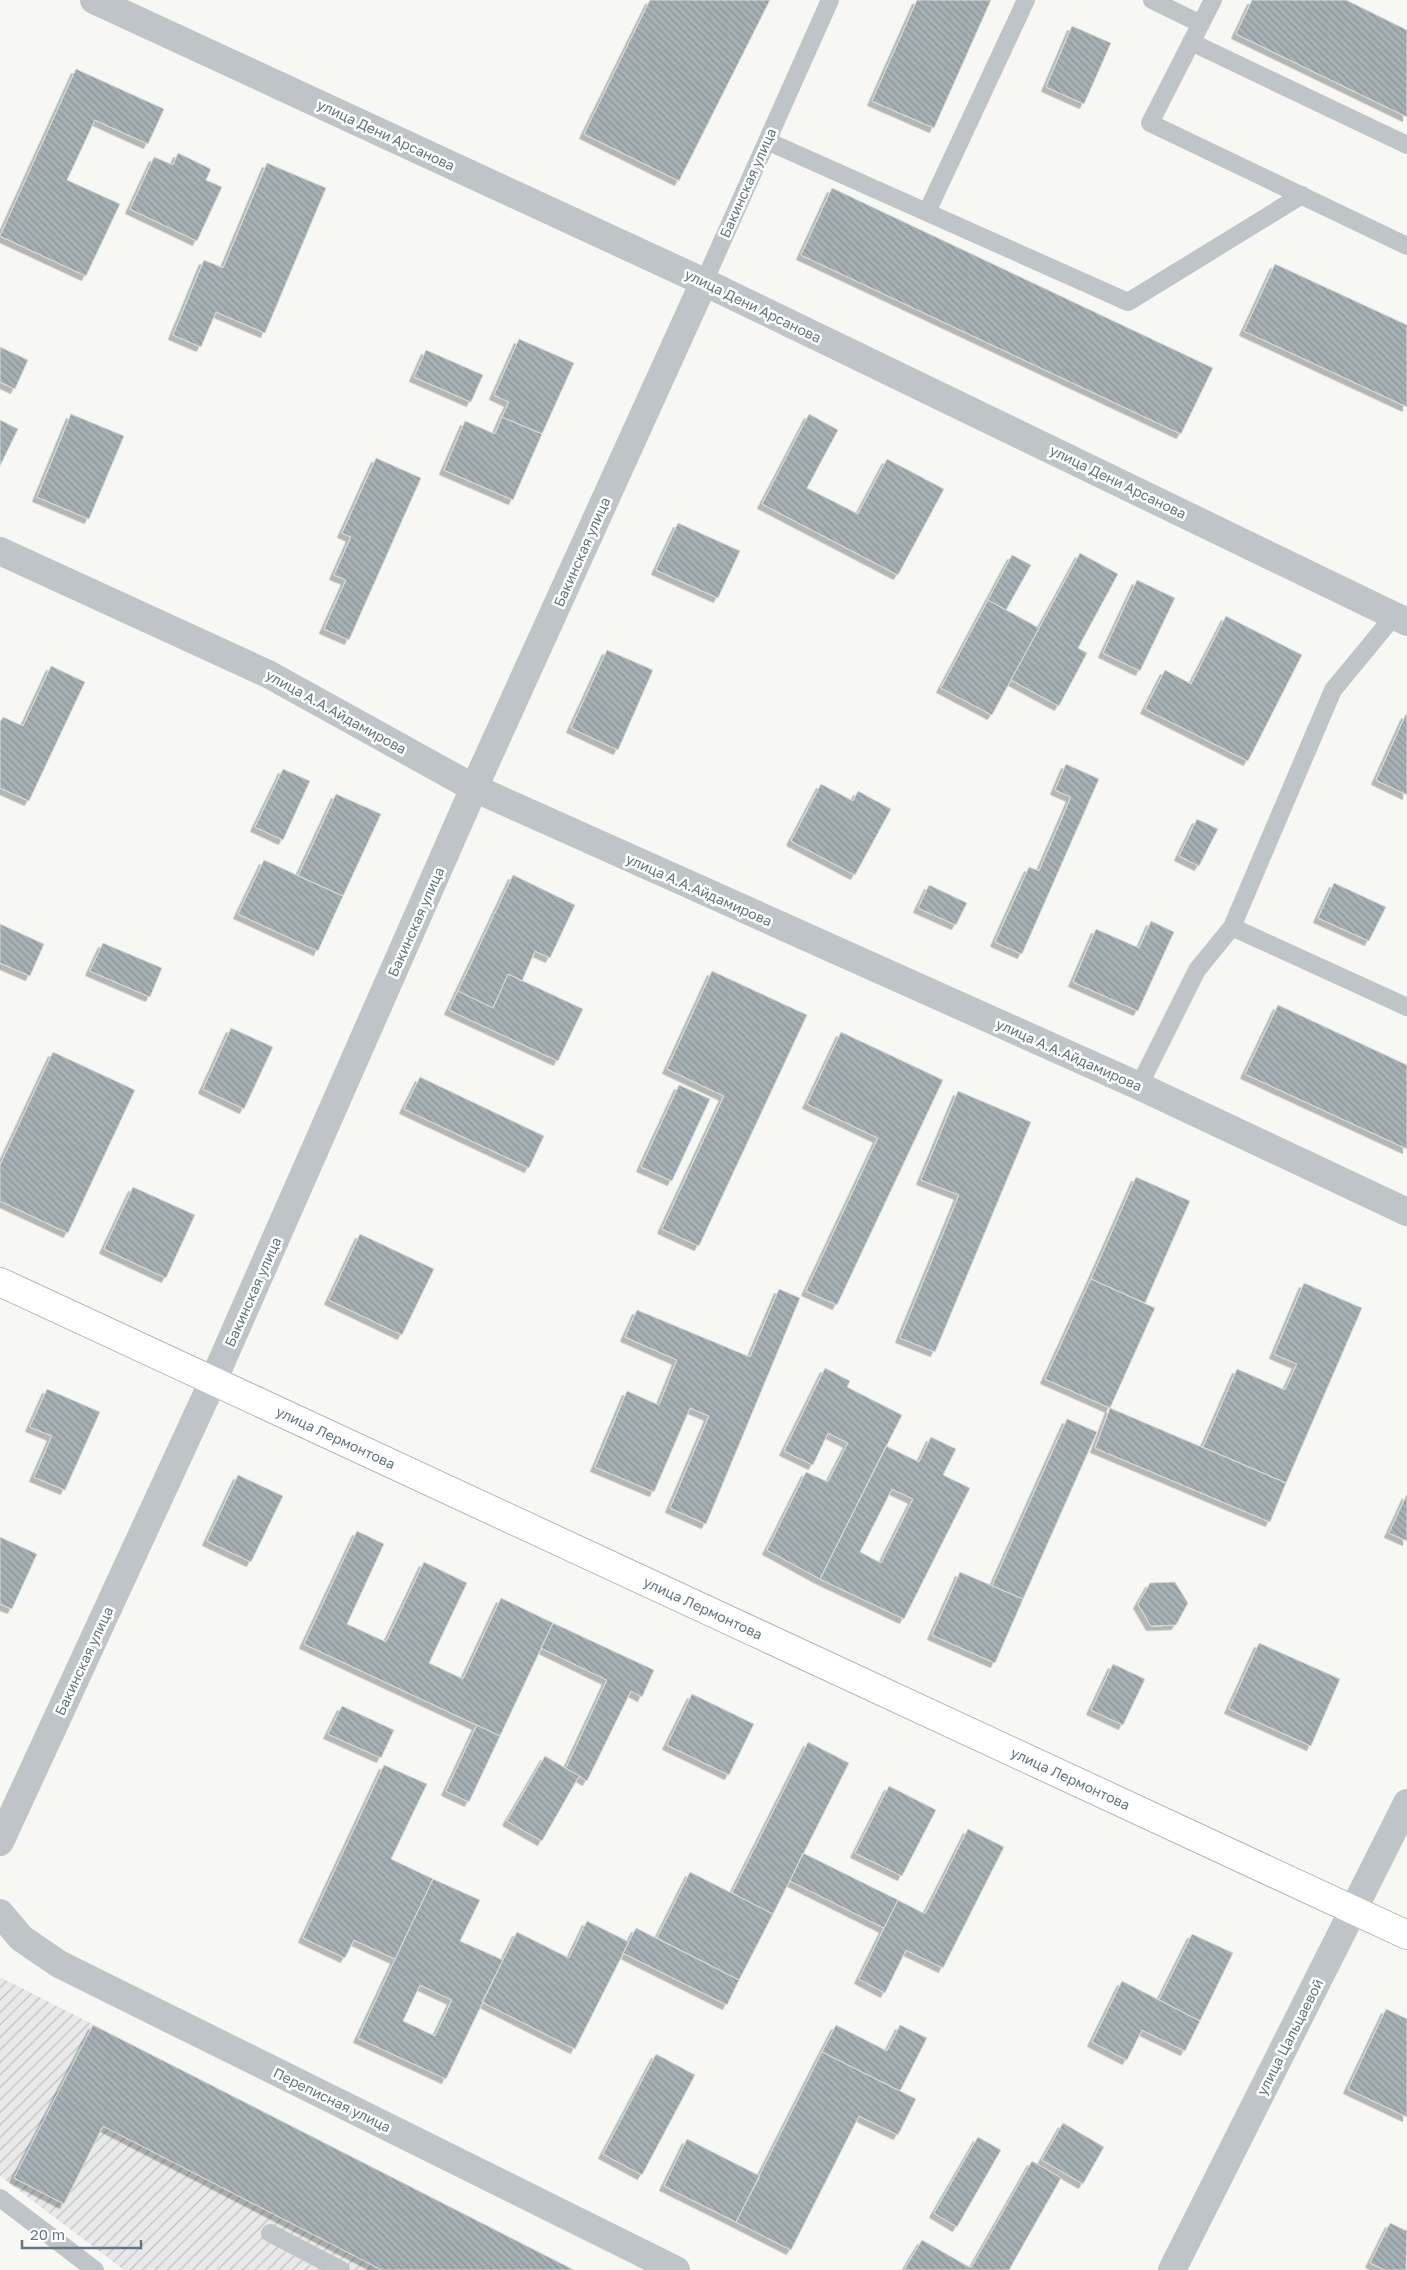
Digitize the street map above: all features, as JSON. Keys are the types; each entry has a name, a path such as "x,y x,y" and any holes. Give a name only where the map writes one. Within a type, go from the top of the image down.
{"street":[{"name":"улица Дени Арсанова","path":"94,0 704,282 1401,619"},
{"name":"Бакинская улица","path":"0,1842 213,1382 474,788 704,282"},
{"name":"улица А.А.Айдамирова","path":"0,551 268,674 474,788 1138,1086 1407,1212"},
{"name":"улица Лермонтова","path":"0,1282 1407,1936"},
{"name":"улица Цальцаевой","path":"1172,2270 1407,1803"},
{"name":"Переписная улица","path":"0,1913 21,1938 59,1964 676,2270"}],"lane":[{"name":"Бакинская улица","path":"704,282 830,0"},
{"path":"927,212 1026,0"},
{"path":"1152,0 1201,24"},
{"path":"1213,0 1150,123 1407,246"},
{"path":"1191,42 1407,145"},
{"path":"767,141 1128,302 1302,195"},
{"path":"1138,1086 1196,970 1232,927 1333,690 1401,619"},
{"path":"1232,927 1407,1007"},
{"path":"0,2198 95,2270"},
{"path":"270,2233 341,2270"}],"shaded area":[{"path":"0,1977 574,2270 124,2270 0,2176"}],"building":[{"path":"650,0 770,0 679,181 584,134"},
{"path":"917,0 991,0 934,128 872,101"},
{"path":"1252,0 1346,0 1407,30 1407,117 1236,34"},
{"path":"1072,26 1111,43 1084,104 1046,87"},
{"path":"76,69 164,109 148,144 95,120 67,180 120,204 86,276 0,236"},
{"path":"178,153 211,169 206,180 222,187 197,241 130,209 154,157 173,165"},
{"path":"267,163 326,188 265,333 216,312 201,347 173,335 204,260 223,268"},
{"path":"832,188 1213,368 1181,434 801,255"},
{"path":"1275,264 1407,325 1407,407 1244,331"},
{"path":"519,339 574,363 542,434 502,417 509,402 494,395"},
{"path":"0,347 28,360 15,389 0,382"},
{"path":"426,350 483,375 471,402 414,377"},
{"path":"71,414 124,436 89,519 37,497"},
{"path":"809,414 838,430 807,488 858,514 887,459 944,489 898,575 762,504"},
{"path":"502,417 542,434 513,500 444,470 465,421 495,434"},
{"path":"0,420 18,429 0,466"},
{"path":"376,458 421,478 349,640 324,629 346,580 334,575 351,537 342,533"},
{"path":"678,523 740,551 718,598 656,570"},
{"path":"1080,553 1118,574 1078,648 1087,653 1059,706 1011,680"},
{"path":"1012,555 1031,565 1006,610 988,600"},
{"path":"1137,580 1175,598 1140,671 1103,653"},
{"path":"988,600 1039,628 992,715 941,688"},
{"path":"1226,616 1302,655 1248,761 1145,709 1165,670 1191,684"},
{"path":"607,650 653,670 618,750 571,728"},
{"path":"51,666 85,682 29,801 0,788 0,722 3,717 23,726"},
{"path":"1407,715 1407,795 1376,780"},
{"path":"1066,764 1099,779 1022,954 995,942 1029,867 1039,871 1071,797 1055,790"},
{"path":"283,769 310,781 283,840 255,827"},
{"path":"821,784 853,801 858,791 891,809 855,875 791,841"},
{"path":"336,794 381,814 343,896 298,876"},
{"path":"1197,819 1218,829 1199,866 1179,856"},
{"path":"264,860 343,896 318,951 238,914"},
{"path":"513,875 575,905 550,958 535,951 522,981 508,974 493,1008 458,991"},
{"path":"1334,883 1386,907 1369,941 1318,918"},
{"path":"929,885 967,903 956,925 918,908"},
{"path":"1151,921 1174,932 1138,1011 1073,982 1096,929 1139,948"},
{"path":"0,924 44,944 30,976 0,963"},
{"path":"103,943 162,968 150,997 90,971"},
{"path":"712,971 807,1015 699,1246 662,1229 724,1096 667,1069"},
{"path":"508,974 583,1009 558,1061 449,1010 458,991 493,1008"},
{"path":"1278,1005 1407,1065 1407,1149 1245,1074"},
{"path":"231,1028 273,1047 244,1109 203,1089"},
{"path":"841,1032 943,1080 837,1305 806,1291 878,1138 807,1104"},
{"path":"53,1052 135,1090 68,1233 0,1201 0,1165"},
{"path":"420,1077 544,1136 529,1168 404,1109"},
{"path":"679,1085 710,1099 672,1181 641,1167"},
{"path":"958,1091 1031,1122 935,1352 900,1338 959,1195 921,1180"},
{"path":"1136,1177 1190,1201 1145,1303 1091,1279"},
{"path":"133,1187 195,1215 166,1278 104,1249"},
{"path":"360,1234 434,1269 402,1335 329,1300"},
{"path":"1091,1279 1155,1308 1110,1408 1045,1379"},
{"path":"1304,1283 1362,1308 1286,1483 1203,1447 1237,1369 1285,1390 1297,1364 1274,1354"},
{"path":"779,1289 800,1298 706,1524 670,1508 709,1416 690,1408 654,1492 595,1467 627,1391 659,1405 677,1360 625,1337 637,1310 750,1357"},
{"path":"825,1368 850,1381 847,1387 902,1415 820,1579 767,1550 806,1472 828,1482 848,1443 828,1433 813,1465 784,1451"},
{"path":"47,1389 100,1412 65,1490 34,1477 52,1436 30,1427"},
{"path":"1110,1408 1286,1483 1270,1522 1095,1448"},
{"path":"1067,1419 1097,1432 1023,1599 992,1586"},
{"path":"931,1437 956,1449 943,1475 970,1488 904,1619 820,1579 886,1446 919,1462","holes":["892,1489 913,1499 881,1563 860,1552"]},
{"path":"238,1475 283,1496 251,1562 207,1541"},
{"path":"1407,1494 1407,1541 1389,1533"},
{"path":"357,1531 384,1544 347,1624 386,1642 424,1562 467,1583 429,1663 463,1679 501,1598 553,1623 500,1736 304,1644"},
{"path":"0,1537 37,1554 12,1609 0,1604"},
{"path":"960,1572 1023,1599 995,1663 932,1635"},
{"path":"1175,1582 1188,1603 1176,1625 1151,1626 1138,1604 1150,1583"},
{"path":"553,1623 654,1670 642,1697 631,1691 587,1781 566,1768 607,1680 541,1648"},
{"path":"1259,1643 1340,1679 1311,1746 1229,1709"},
{"path":"1113,1664 1145,1679 1123,1725 1091,1710"},
{"path":"692,1694 754,1724 729,1775 667,1745"},
{"path":"342,1706 394,1730 381,1758 328,1734"},
{"path":"477,1725 500,1736 469,1802 446,1791"},
{"path":"808,1742 849,1763 773,1914 732,1893"},
{"path":"545,1756 579,1776 542,1841 507,1821"},
{"path":"384,1765 427,1784 391,1859 433,1879 395,1959 354,1940 345,1958 303,1938"},
{"path":"889,1786 936,1810 902,1876 855,1853"},
{"path":"968,1829 1004,1847 943,1968 906,1950 885,1993 859,1979 898,1900 925,1914"},
{"path":"803,1853 898,1900 884,1928 790,1881"},
{"path":"690,1872 773,1914 739,1980 657,1938"},
{"path":"433,1879 480,1900 460,1941 503,1960 446,2079 358,2038","holes":["420,1985 452,2000 435,2036 403,2021"]},
{"path":"587,1921 629,1942 575,2049 482,2002 517,1932 569,1958"},
{"path":"636,1928 739,1980 727,2005 623,1953"},
{"path":"1192,1934 1233,1953 1200,2021 1159,2000"},
{"path":"1122,1981 1200,2021 1185,2051 1142,2030 1127,2060 1092,2042"},
{"path":"1386,2009 1407,2019 1407,2117 1348,2089"},
{"path":"93,2025 574,2270 382,2270 103,2126 64,2204 14,2178"},
{"path":"836,2025 887,2051 900,2025 927,2038 900,2091 822,2052"},
{"path":"822,2052 916,2099 898,2135 859,2116 791,2250 736,2222"},
{"path":"656,2054 695,2075 642,2175 603,2154"},
{"path":"1063,2123 1104,2147 1083,2184 1042,2160"},
{"path":"978,2137 1001,2150 957,2227 934,2213"},
{"path":"687,2139 760,2176 736,2222 664,2186"},
{"path":"1032,2161 1061,2178 1009,2270 904,2270 922,2240 971,2268"},
{"path":"1390,2223 1407,2231 1406,2270 1385,2270 1370,2263"}]}
